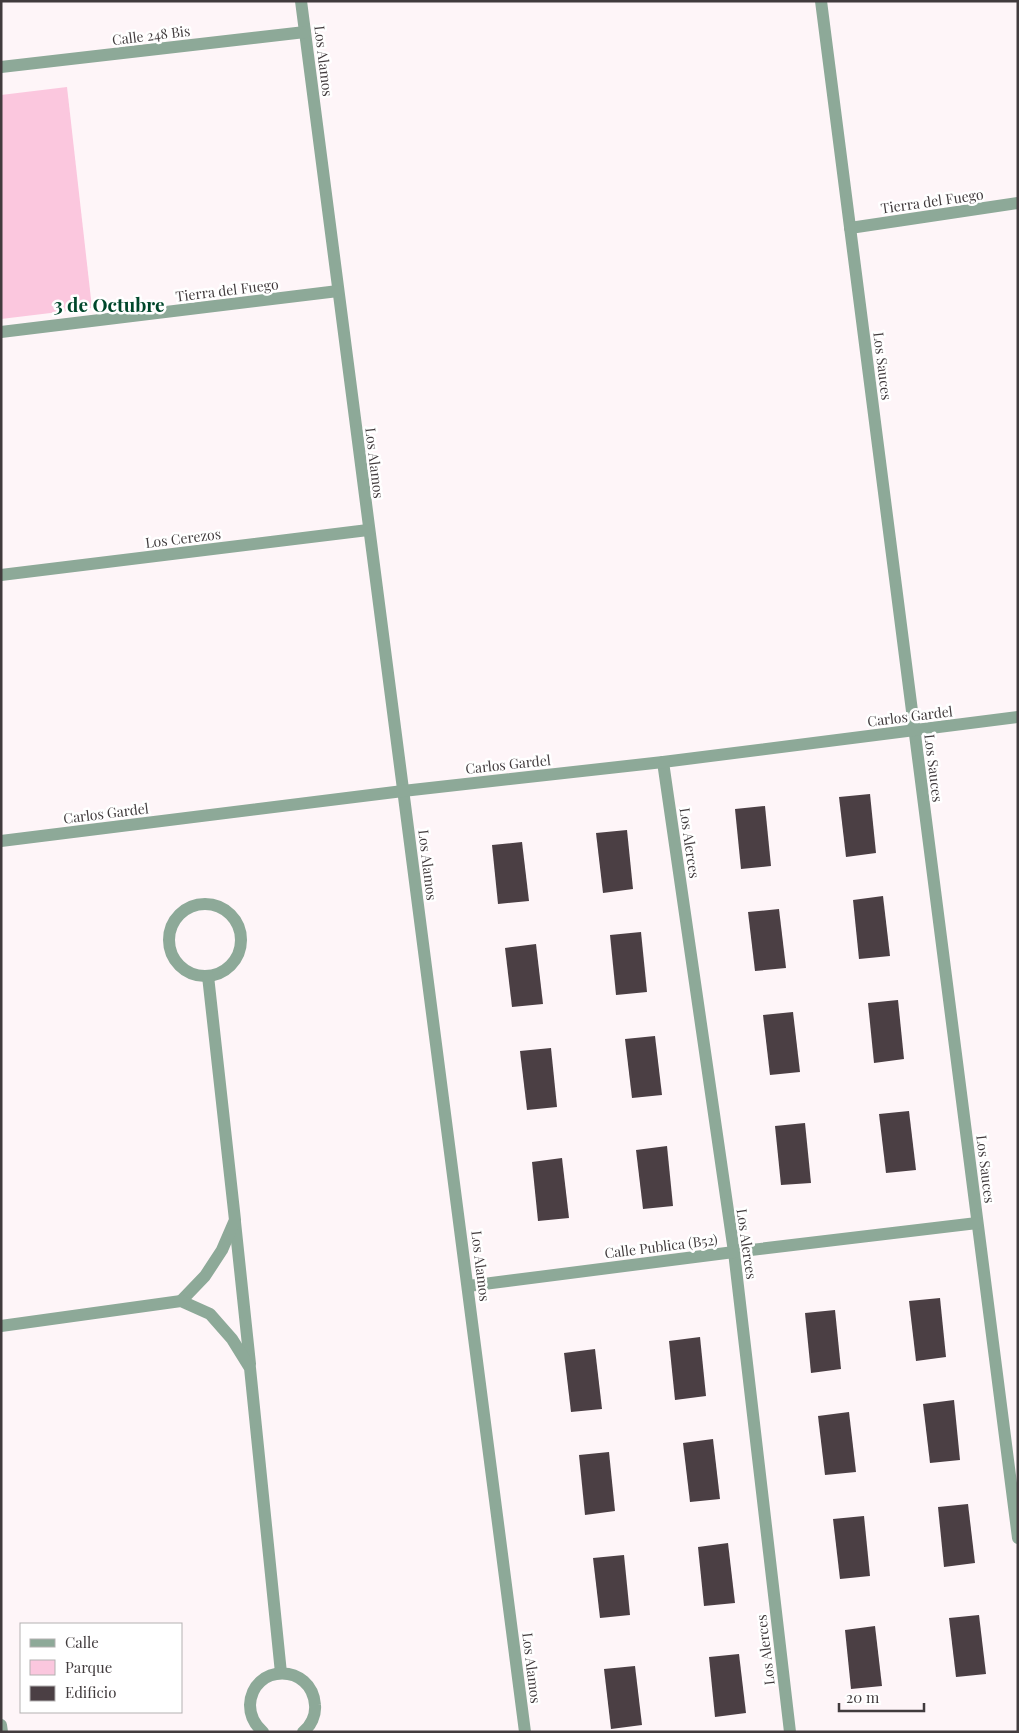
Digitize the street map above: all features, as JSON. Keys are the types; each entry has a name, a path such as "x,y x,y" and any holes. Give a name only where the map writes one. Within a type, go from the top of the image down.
{"street":[{"name":"Los Alamos","path":"301,1 525,1732"},
{"name":"Los Sauces","path":"821,1 1018,1538"},
{"name":"Calle 248 Bis","path":"1,68 305,32"},
{"name":"Tierra del Fuego","path":"850,228 1018,203"},
{"name":"Tierra del Fuego","path":"1,332 338,291"},
{"name":"Los Cerezos","path":"1,575 368,530"},
{"name":"Carlos Gardel","path":"1,841 404,791 663,762 1018,717"},
{"name":"Los Alerces","path":"663,762 734,1252 790,1732"},
{"path":"206,903 218,905 228,912 236,921 241,932 241,945 238,957 220,973 208,976 196,975 185,971 176,963 170,952 168,940 175,918 183,910 194,905 206,903"},
{"path":"208,976 281,1673"},
{"path":"181,1301 205,1276 222,1250 235,1220"},
{"name":"Calle Publica (B52)","path":"468,1286 977,1223"},
{"path":"1,1326 181,1301 210,1314 232,1339 250,1368"},
{"path":"263,1732 252,1718 251,1698 255,1688 262,1680 271,1675 281,1673 292,1674 303,1680 315,1698 315,1710 312,1720 303,1732"},
{"path":"1,1725 2,1732"}],"green space":[{"path":"67,87 92,308 1,319 1,95"}],"building":[{"path":"870,794 876,853 846,857 839,797"},
{"path":"765,806 771,866 741,869 735,809"},
{"path":"627,830 633,889 603,893 596,833"},
{"path":"522,842 529,901 498,904 492,845"},
{"path":"883,896 890,956 859,959 853,900"},
{"path":"779,909 786,968 755,971 748,912"},
{"path":"641,932 647,992 616,995 610,935"},
{"path":"536,944 543,1004 512,1007 505,948"},
{"path":"898,1000 904,1059 874,1063 868,1003"},
{"path":"793,1012 800,1072 770,1075 763,1015"},
{"path":"655,1036 662,1095 632,1098 625,1039"},
{"path":"551,1048 557,1107 527,1110 520,1051"},
{"path":"909,1111 916,1170 886,1173 879,1114"},
{"path":"805,1123 811,1183 781,1185 775,1126"},
{"path":"667,1146 673,1206 643,1209 636,1150"},
{"path":"562,1158 569,1218 538,1221 532,1162"},
{"path":"940,1298 946,1357 916,1361 909,1301"},
{"path":"835,1310 841,1369 811,1373 805,1313"},
{"path":"700,1337 706,1396 675,1400 669,1341"},
{"path":"595,1349 602,1409 571,1412 564,1353"},
{"path":"954,1400 960,1460 930,1463 923,1404"},
{"path":"849,1412 856,1472 825,1475 818,1416"},
{"path":"713,1439 720,1499 690,1502 683,1443"},
{"path":"609,1452 615,1511 585,1515 579,1455"},
{"path":"968,1504 975,1563 944,1567 938,1507"},
{"path":"864,1516 870,1576 840,1579 833,1519"},
{"path":"728,1543 735,1603 704,1606 698,1547"},
{"path":"624,1555 630,1615 600,1618 593,1558"},
{"path":"979,1615 986,1674 956,1677 949,1618"},
{"path":"875,1626 882,1686 851,1689 845,1630"},
{"path":"739,1654 746,1713 715,1717 709,1657"},
{"path":"635,1666 642,1725 611,1729 604,1669"}],"district":[{"name":"3 de Octubre","path":"109,304"}]}
